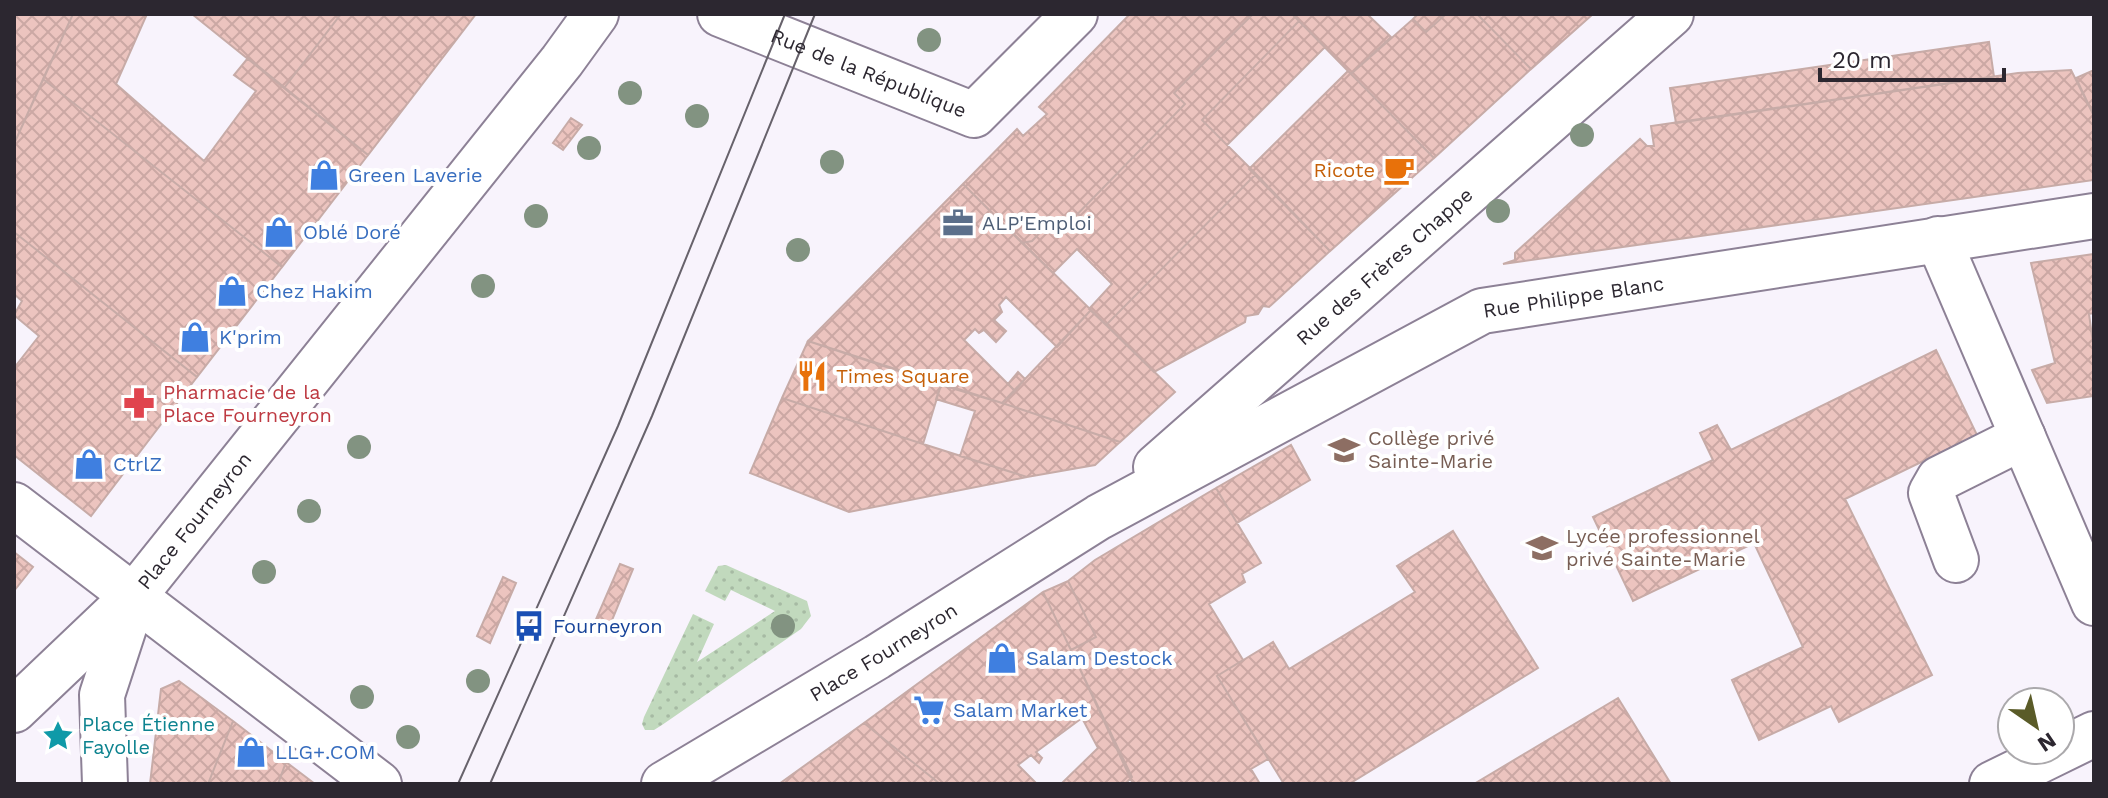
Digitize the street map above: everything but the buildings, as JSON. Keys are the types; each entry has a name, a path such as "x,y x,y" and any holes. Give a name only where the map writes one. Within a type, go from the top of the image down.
{"street":[{"name":"Place Fourneyron","path":"379,784 134,596 596,14"},
{"name":"Rue de la République","path":"720,14 974,115 1075,14"},
{"name":"Rue des Frères Chappe","path":"1099,517 1671,14"},
{"name":"Rue Philippe Blanc","path":"1099,517 1482,311 2094,216"},
{"path":"1938,239 2094,603"},
{"path":"1956,560 1931,493 1939,479 2023,437"},
{"path":"14,505 134,596"},
{"name":"Place Fourneyron","path":"664,784 877,657 1099,517"},
{"path":"14,710 134,596"},
{"path":"105,784 102,695 134,596"},
{"path":"1992,784 2094,734"}],"green space":[{"path":"726,565 807,601 811,616 801,629 662,725 654,730 645,730 642,724 644,717 693,614 714,624 697,662 775,611 731,590 725,601 705,591 718,566"}],"tram line":[{"path":"458,784 618,426 785,14"},
{"path":"490,784 652,416 815,14"}],"place":[{"name":"Ricote","path":"1399,170"},
{"name":"Green Laverie","path":"324,175"},
{"name":"ALP'Emploi","path":"958,223"},
{"name":"Oblé Doré","path":"279,232"},
{"name":"Chez Hakim","path":"232,291"},
{"name":"K'prim","path":"195,337"},
{"name":"Times Square","path":"812,376"},
{"name":"Pharmacie de la Place Fourneyron","path":"139,403"},
{"name":"Collège privé Sainte-Marie","path":"1344,450"},
{"name":"CtrlZ","path":"89,464"},
{"name":"Lycée professionnel privé Sainte-Marie","path":"1542,548"},
{"name":"Fourneyron","path":"529,626"},
{"name":"Salam Destock","path":"1002,658"},
{"name":"Salam Market","path":"929,710"},
{"name":"Place Étienne Fayolle","path":"58,736"},
{"name":"LLG+.COM","path":"251,752"}]}
